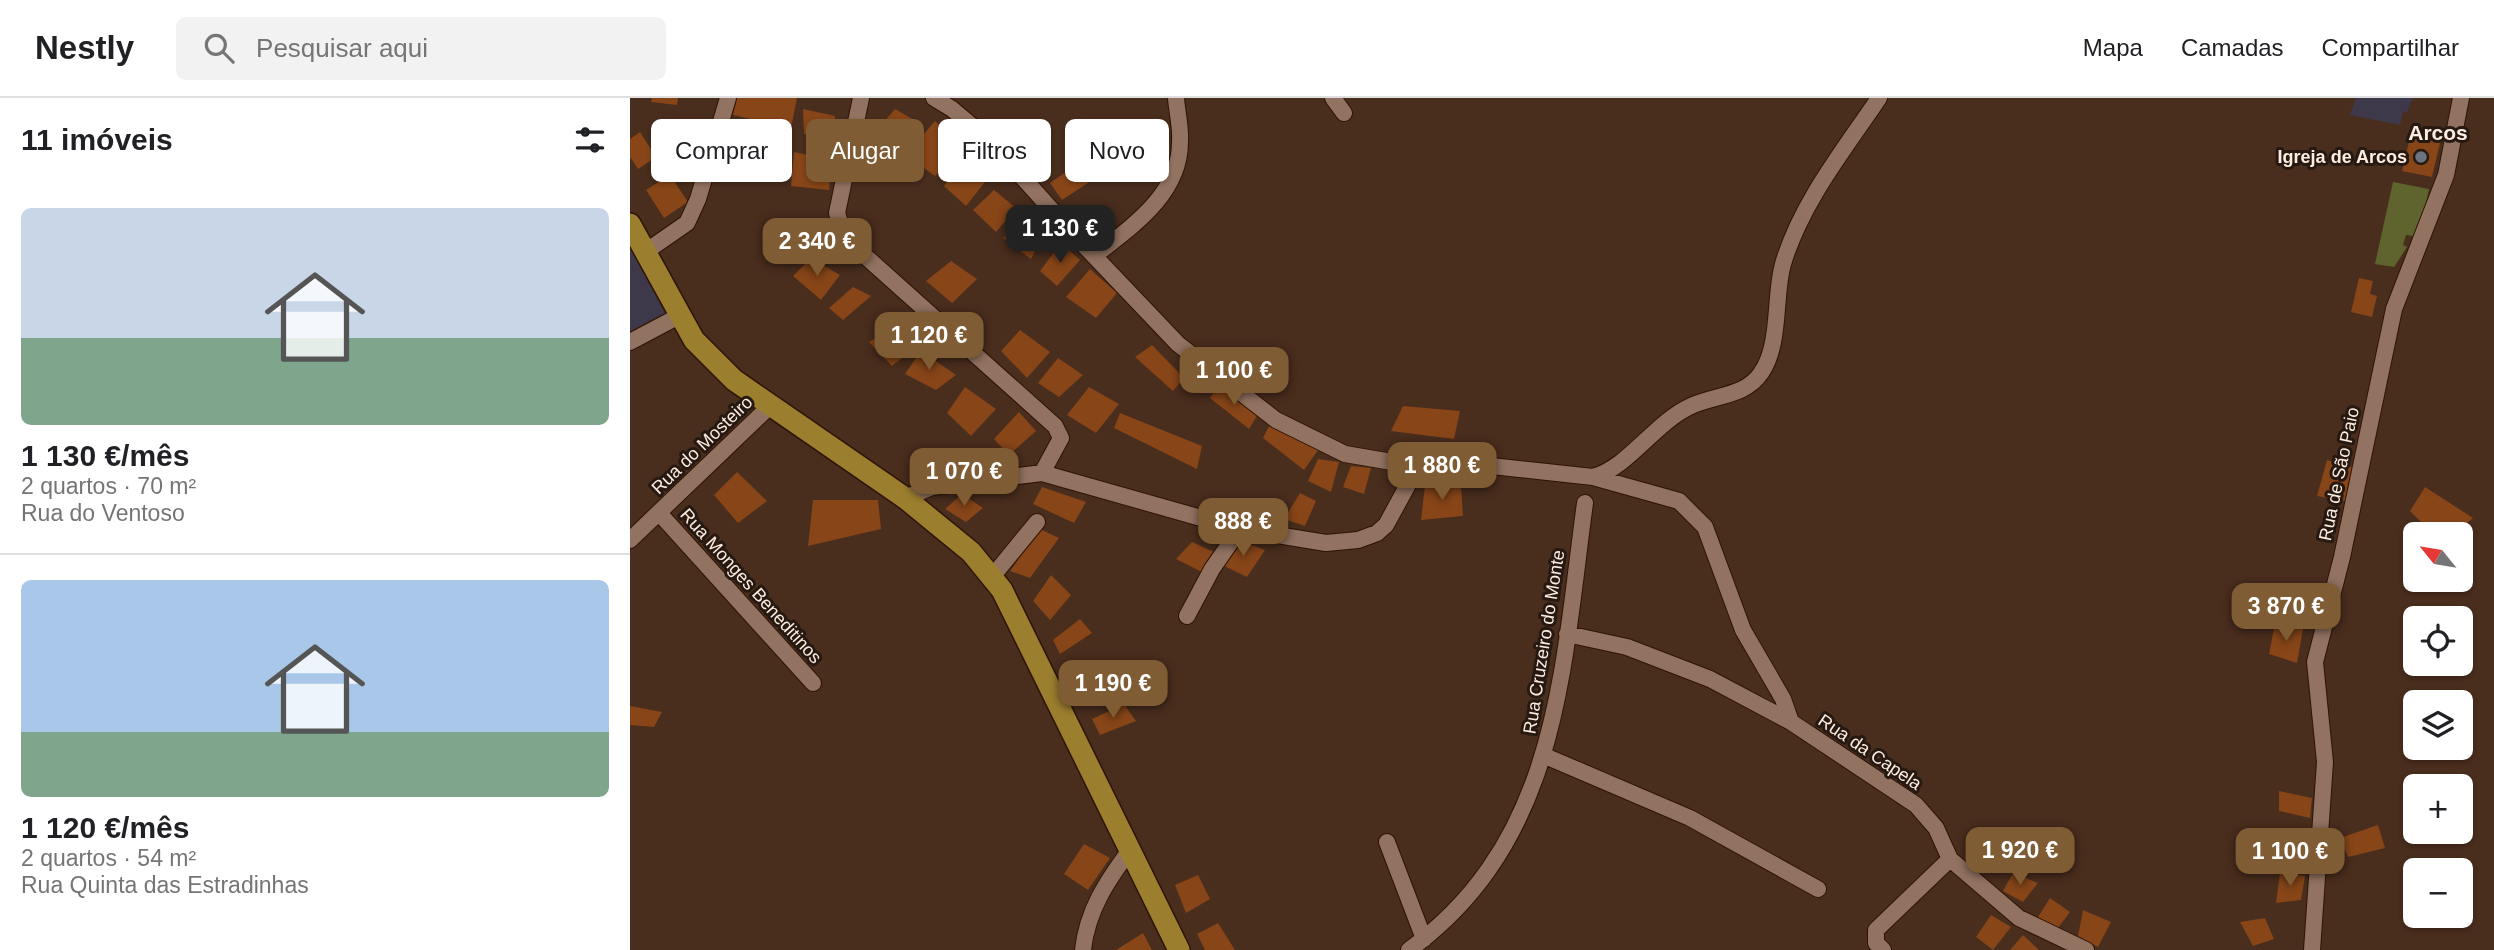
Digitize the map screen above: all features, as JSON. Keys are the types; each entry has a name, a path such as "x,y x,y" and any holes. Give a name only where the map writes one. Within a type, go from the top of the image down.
{"main road":[{"path":"632,229 694,340 734,380 905,498 971,552 1002,590 1179,950"}],"street":[{"path":"645,252 687,223 698,199 728,98"},
{"path":"861,98 837,213 845,238 1055,426 1061,438 1042,473"},
{"path":"1094,256 1150,213 1172,176 1181,144 1176,98"},
{"path":"1333,98 1344,113"},
{"path":"1593,477 1611,472 1656,428 1690,406 1750,387 1763,371 1779,313 1783,266 1804,213 1878,98"},
{"name":"Rua de São Paio","path":"2312,950 2325,762 2315,662 2342,557 2394,309 2446,175 2461,98"},
{"name":"Rua da Capela","path":"940,99 990,141 1178,344 1276,420 1345,454 1392,462 1422,459 1593,477 1679,501 1705,527 1742,630 1783,699 1791,722 1916,806 1936,828 1950,859 2019,918 2086,950"},
{"path":"630,342 679,316"},
{"name":"Rua do Mosteiro","path":"630,540 770,406"},
{"path":"905,498 932,487 1042,473 1240,529 1326,543 1358,540 1377,533 1386,525 1422,459"},
{"name":"Rua Cruzeiro do Monte","path":"1409,950 1424,939 1463,900 1504,849 1531,796 1545,756 1567,634 1585,503"},
{"name":"Rua Monges Beneditinos","path":"660,514 813,683"},
{"path":"992,577 1037,522"},
{"path":"1187,615 1212,569 1240,529"},
{"path":"1567,634 1639,651 1710,680 1791,722"},
{"path":"1545,756 1690,818 1818,889"},
{"path":"1387,842 1424,939"},
{"path":"1083,950 1085,929 1102,888 1130,850"},
{"path":"1882,950 1876,943 1876,930 1950,859"}],"shaded area":[{"path":"2356,98 2413,98 2407,112 2403,112 2400,125 2350,115"},
{"path":"630,247 665,313 630,331"}],"green space":[{"path":"2393,182 2429,189 2421,224 2415,236 2406,235 2403,245 2407,247 2394,267 2375,264"}],"building":[{"path":"652,98 678,98 677,105 651,102"},
{"path":"737,98 797,98 792,123 792,119 751,119 733,115"},
{"path":"803,109 835,116 835,119 806,119 804,134"},
{"path":"895,109 912,119 886,119"},
{"path":"935,121 938,124 938,173 935,176 924,168 924,134"},
{"path":"640,132 651,149 651,160 638,169 630,157 630,139"},
{"name":"Igreja de Arcos","path":"2420,134 2432,136 2432,141 2440,143 2432,177 2402,171 2410,137 2419,139"},
{"path":"794,152 806,155 806,182 830,182 829,190 791,186"},
{"path":"1065,173 1065,182 1088,183 1062,200 1050,183"},
{"path":"659,182 675,182 688,202 664,218 646,190"},
{"path":"947,182 985,182 966,206 944,186"},
{"path":"994,190 1016,208 996,232 973,210"},
{"path":"1021,219 1043,235 1031,259 1003,238"},
{"path":"1061,243 1080,260 1057,286 1040,271"},
{"path":"811,258 840,275 821,300 793,276"},
{"path":"951,261 977,279 952,303 926,281"},
{"path":"1090,269 1117,293 1096,318 1066,297"},
{"path":"2359,278 2373,281 2370,294 2377,296 2372,317 2351,312"},
{"path":"853,287 871,296 843,320 829,308"},
{"path":"894,327 921,343 892,366 869,342"},
{"path":"1020,330 1050,352 1027,378 1001,351"},
{"path":"1152,345 1184,378 1173,391 1135,357"},
{"path":"921,351 956,375 936,390 905,374"},
{"path":"1058,358 1083,375 1059,397 1038,383"},
{"path":"1219,386 1257,416 1249,429 1210,398"},
{"path":"965,387 996,409 971,436 947,413"},
{"path":"1089,387 1119,404 1096,433 1067,415"},
{"path":"1403,406 1460,411 1454,439 1391,431"},
{"path":"1019,412 1036,431 1009,455 994,439"},
{"path":"1120,413 1202,446 1197,469 1114,428"},
{"path":"1270,424 1318,450 1304,470 1263,438"},
{"path":"1318,459 1339,462 1331,492 1308,481"},
{"path":"2327,460 2352,467 2345,501 2317,496"},
{"path":"1351,466 1371,468 1364,494 1343,487"},
{"path":"737,472 767,501 738,523 714,495"},
{"path":"1425,485 1461,486 1463,516 1421,520"},
{"path":"1042,487 1086,502 1074,523 1033,504"},
{"path":"2425,487 2473,518 2468,522 2421,522 2410,511"},
{"path":"1300,493 1316,501 1305,526 1284,519"},
{"path":"962,494 983,508 966,522 945,509"},
{"path":"813,500 878,500 881,529 808,546"},
{"path":"1040,529 1059,538 1030,578 1010,571"},
{"path":"1238,540 1265,550 1247,577 1220,564"},
{"path":"1192,542 1216,553 1202,572 1176,559"},
{"path":"1051,575 1071,595 1050,620 1033,601"},
{"path":"1080,619 1092,633 1060,654 1053,640"},
{"path":"2275,624 2303,629 2297,663 2269,654"},
{"path":"1096,664 1107,677 1087,690 1075,676"},
{"path":"1124,704 1136,721 1100,735 1092,719"},
{"path":"630,706 662,712 654,727 630,725"},
{"path":"2279,791 2312,798 2310,818 2279,811"},
{"path":"2378,825 2385,848 2348,857 2340,838"},
{"path":"1084,844 1110,858 1088,890 1064,874"},
{"path":"2013,873 2038,883 2023,902 2003,891"},
{"path":"2280,873 2305,876 2301,900 2276,903"},
{"path":"1198,875 1210,899 1186,913 1175,885"},
{"path":"2050,898 2070,912 2058,928 2038,917"},
{"path":"2083,910 2111,922 2098,947 2078,936"},
{"path":"1991,915 2011,927 1993,950 1976,937"},
{"path":"2265,918 2274,939 2253,946 2240,922"},
{"path":"1218,923 1235,950 1205,950 1197,934"},
{"path":"1143,933 1152,950 1116,950"},
{"path":"2023,935 2039,950 2010,950"}],"place":[{"name":"Igreja de Arcos","path":"2421,157"}],"district":[{"name":"Arcos","path":"2438,132"}]}
